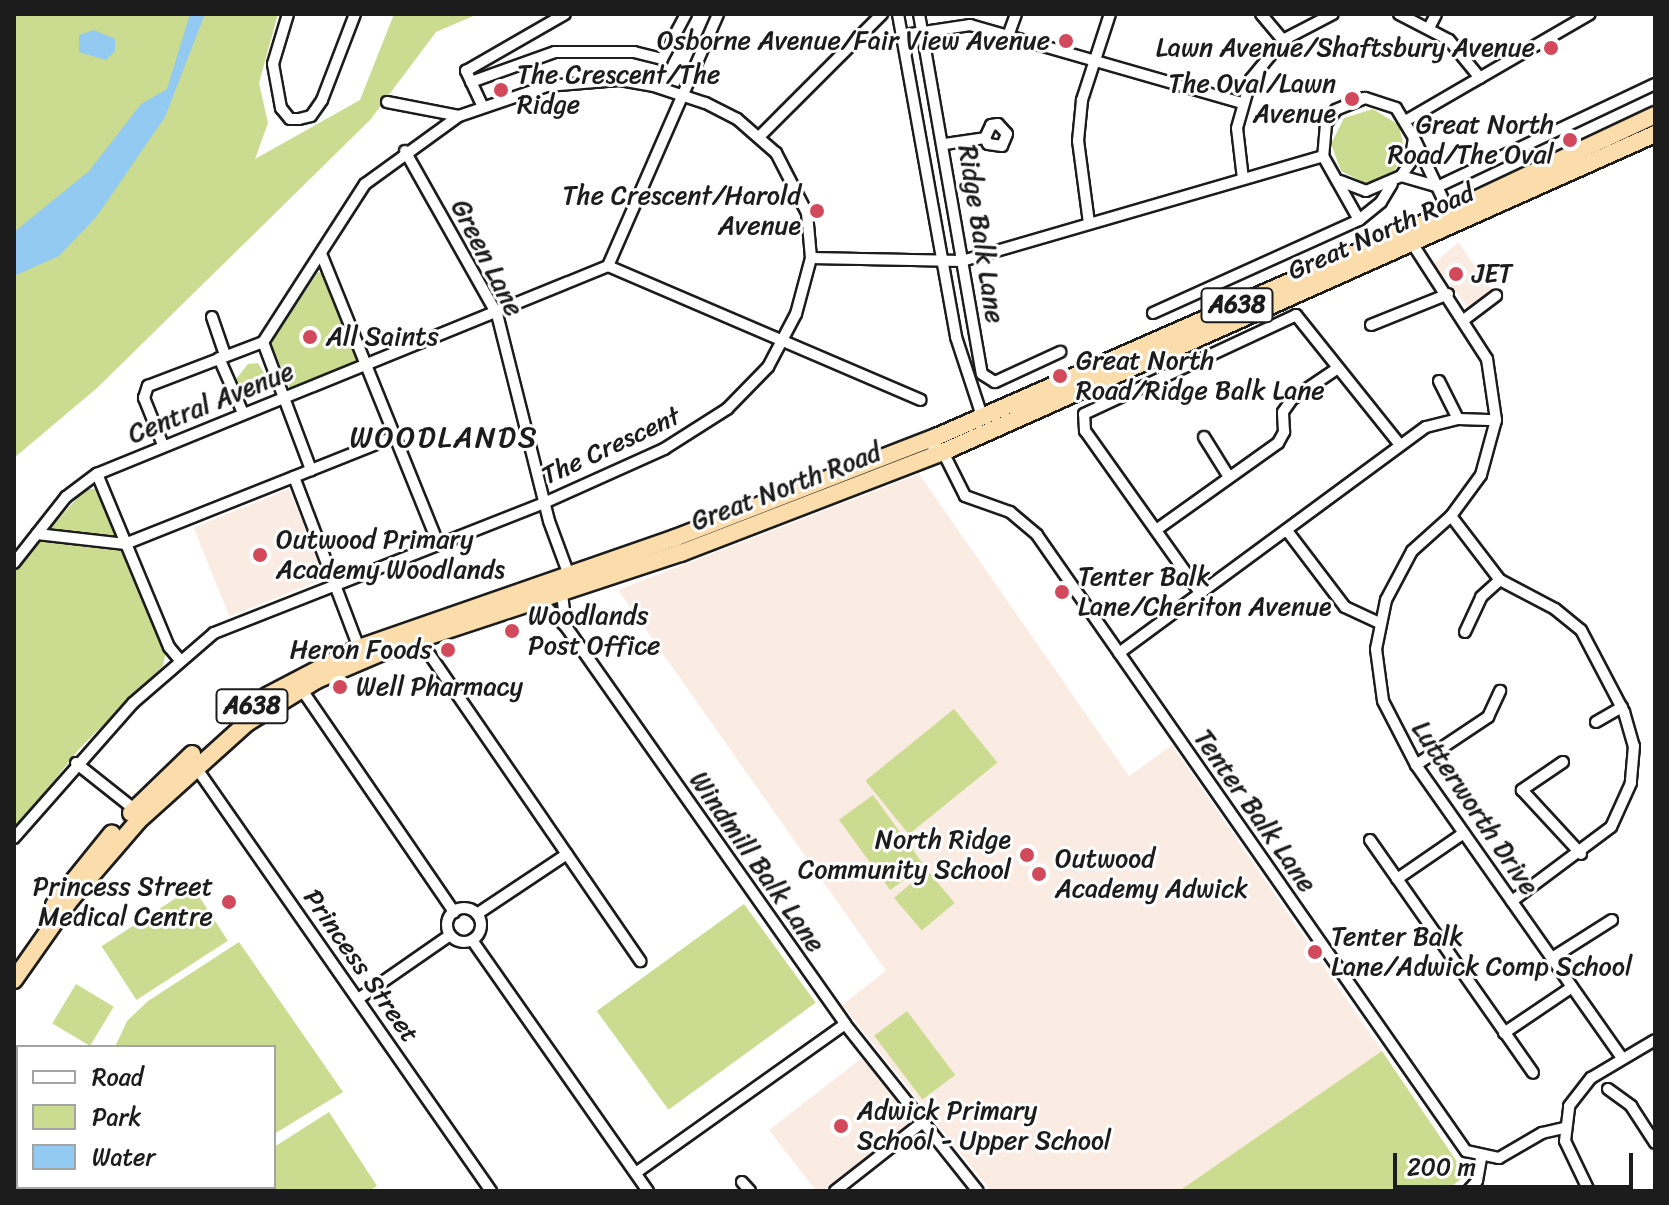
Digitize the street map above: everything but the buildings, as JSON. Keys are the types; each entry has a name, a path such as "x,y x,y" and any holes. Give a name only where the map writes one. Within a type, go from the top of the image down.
{"highway":[{"name":"Great North Road","path":"1452,219 1655,115"},
{"name":"Great North Road","path":"14,980 113,848 195,766 298,683 419,639 562,594 943,452 986,424 1452,219 1655,134"},
{"name":"Great North Road","path":"14,961 79,871 134,809 216,734 359,648 569,575 948,432 986,424"}],"street":[{"path":"288,14 273,64 281,108 290,119 311,116 322,100 355,14"},
{"path":"482,105 466,71 565,14"},
{"path":"471,82 555,52 634,52 662,59 686,14"},
{"path":"718,14 608,266 920,400"},
{"path":"760,136 882,14"},
{"name":"Ridge Balk Lane","path":"898,14 958,346 986,424"},
{"name":"Ridge Balk Lane","path":"919,14 945,144 962,261 987,381 995,382 1060,352"},
{"path":"1008,36 1016,14"},
{"path":"1089,223 1078,141 1091,60 1110,14"},
{"path":"1261,14 1283,40"},
{"path":"1243,179 1238,154 1242,103 1251,79 1283,40 1333,14"},
{"path":"1399,14 1430,26 1458,49 1480,78"},
{"path":"1430,26 1436,14"},
{"path":"1407,120 1590,14"},
{"path":"904,35 970,25 1242,103"},
{"name":"The Crescent","path":"14,838 76,763 179,659 214,633 544,503 701,428 751,387 783,341 811,258 800,192 760,136 683,94 643,84 588,80 482,105 405,151 365,184 322,256 263,342"},
{"name":"Great North Road","path":"1437,187 1655,84"},
{"path":"1414,138 1410,163 1375,209 1359,220 1340,181 1323,156 1326,124 1349,102 1381,100 1407,120 1452,219"},
{"path":"387,102 459,116"},
{"path":"945,144 985,138"},
{"name":"Green Lane","path":"405,151 497,314 544,503 569,575"},
{"path":"811,258 944,264 962,261 1323,156"},
{"path":"1401,176 1437,187"},
{"path":"1340,181 1366,191 1392,184"},
{"name":"Great North Road","path":"1153,313 1359,220"},
{"name":"Lutterworth Drive","path":"1409,238 1465,319 1487,359 1496,420 1481,475 1451,516 1412,551 1397,574 1379,623 1376,649 1383,701 1416,765 1622,1058"},
{"path":"322,256 438,543"},
{"name":"Central Avenue","path":"14,563 66,497 97,474 243,413 497,314 608,266"},
{"path":"1371,325 1448,294"},
{"path":"1465,319 1496,296"},
{"path":"1201,594 1085,431 1084,414 1296,315 1400,445"},
{"path":"212,317 222,356 243,413"},
{"path":"163,445 144,398 148,386 263,342 311,470"},
{"path":"1156,530 1278,443 1284,432 1283,412 1292,399 1338,368"},
{"path":"1439,381 1458,419"},
{"path":"1119,653 1288,532 1426,427 1458,419 1496,420"},
{"path":"926,441 943,452 948,432"},
{"path":"37,534 125,544 394,437"},
{"path":"1204,437 1229,477"},
{"name":"Tenter Balk Lane","path":"943,452 965,496 1010,512 1037,535 1458,1142 1481,1158"},
{"path":"97,474 125,544 179,659"},
{"path":"294,477 359,648"},
{"path":"1451,516 1500,580 1555,609 1581,630 1622,707 1634,746 1631,783 1611,827 1581,854 1512,901"},
{"path":"1288,532 1345,607 1379,623"},
{"path":"562,594 569,575"},
{"path":"1465,632 1481,597 1500,580"},
{"name":"Windmill Balk Lane","path":"562,594 567,628"},
{"name":"Windmill Balk Lane","path":"541,601 567,628 845,1024 978,1191"},
{"path":"419,639 640,961"},
{"path":"298,683 454,912"},
{"path":"1416,765 1488,717 1500,691"},
{"path":"1596,722 1622,707"},
{"path":"1563,762 1522,790 1581,854"},
{"path":"76,763 134,809"},
{"name":"Princess Street","path":"195,766 491,1191"},
{"path":"1397,879 1464,833"},
{"path":"1370,840 1533,1073"},
{"path":"477,914 567,854"},
{"path":"464,908 477,914 480,929 472,940 462,942 450,935 447,921 454,912 464,908"},
{"path":"1552,958 1612,920"},
{"path":"358,999 450,935"},
{"path":"472,940 648,1191"},
{"path":"1504,1033 1572,987"},
{"path":"637,1172 845,1024"},
{"path":"1589,1191 1568,1154 1564,1128 1569,1106 1582,1086 1655,1040"},
{"path":"1608,1089 1631,1106 1650,1126 1655,1143"},
{"path":"835,1191 923,1122"},
{"path":"1468,1191 1477,1181 1481,1158 1499,1158 1542,1133 1564,1128"},
{"path":"742,1182 750,1191"}],"shaded area":[{"path":"1458,242 1493,291 1474,305 1467,306 1434,264"},
{"name":"Outwood Academy Adwick","path":"919,474 1129,776 1172,745 1382,1051 1179,1191 991,1191 842,1005 886,971 618,590"},
{"name":"Outwood Primary Academy Woodlands","path":"289,489 325,578 229,617 194,528"},
{"name":"Adwick Primary School - Upper School","path":"862,1058 912,1122 823,1191 816,1191 769,1130"}],"green space":[{"path":"14,14 278,14 259,83 268,123 255,159 360,100 394,14 478,14 436,32 370,120 97,388 14,458"},
{"path":"1373,109 1399,125 1405,153 1391,176 1365,183 1341,171 1331,144 1344,118"},
{"path":"318,272 324,274 357,361 290,389 271,343"},
{"path":"258,363 272,387 244,398 236,379 248,364"},
{"path":"85,489 99,489 166,651 163,666 80,748 14,831 14,570"},
{"path":"954,709 997,763 909,834 865,781"},
{"path":"873,795 924,865 890,890 839,820"},
{"path":"927,870 955,903 922,931 894,898"},
{"path":"193,887 228,941 136,1000 102,946"},
{"path":"744,904 816,1003 668,1110 597,1011"},
{"path":"239,942 343,1092 276,1133 276,1045 116,1045 127,1021 148,1001"},
{"path":"76,984 114,1007 88,1045 52,1023"},
{"path":"907,1011 955,1075 922,1100 874,1036"},
{"path":"1382,1051 1466,1175 1446,1191 1179,1191"},
{"path":"329,1112 377,1186 369,1191 220,1191 218,1189 276,1189 276,1146"}],"water":[{"path":"190,14 205,14 165,117 97,216 59,256 14,276 14,232 89,171 141,104 167,89"},
{"path":"94,30 115,39 115,51 106,60 79,52 79,35"}],"place":[{"name":"Osborne Avenue/Fair View Avenue","path":"1066,41"},
{"name":"Lawn Avenue/Shaftsbury Avenue","path":"1551,48"},
{"name":"The Crescent/The Ridge","path":"501,90"},
{"name":"The Oval/Lawn Avenue","path":"1352,99"},
{"name":"Great North Road/The Oval","path":"1570,140"},
{"name":"The Crescent/Harold Avenue","path":"817,211"},
{"name":"JET","path":"1456,274"},
{"name":"All Saints","path":"310,337"},
{"name":"Great North Road/Ridge Balk Lane","path":"1060,376"},
{"name":"Outwood Primary Academy Woodlands","path":"260,555"},
{"name":"Tenter Balk Lane/Cheriton Avenue","path":"1062,592"},
{"name":"Woodlands Post Office","path":"512,631"},
{"name":"Heron Foods","path":"448,650"},
{"name":"Well Pharmacy","path":"340,687"},
{"name":"North Ridge Community School","path":"1027,855"},
{"name":"Outwood Academy Adwick","path":"1039,874"},
{"name":"Princess Street Medical Centre","path":"229,902"},
{"name":"Tenter Balk Lane/Adwick Comp School","path":"1315,952"},
{"name":"Adwick Primary School - Upper School","path":"841,1126"}],"district":[{"name":"WOODLANDS","path":"444,437"}]}
